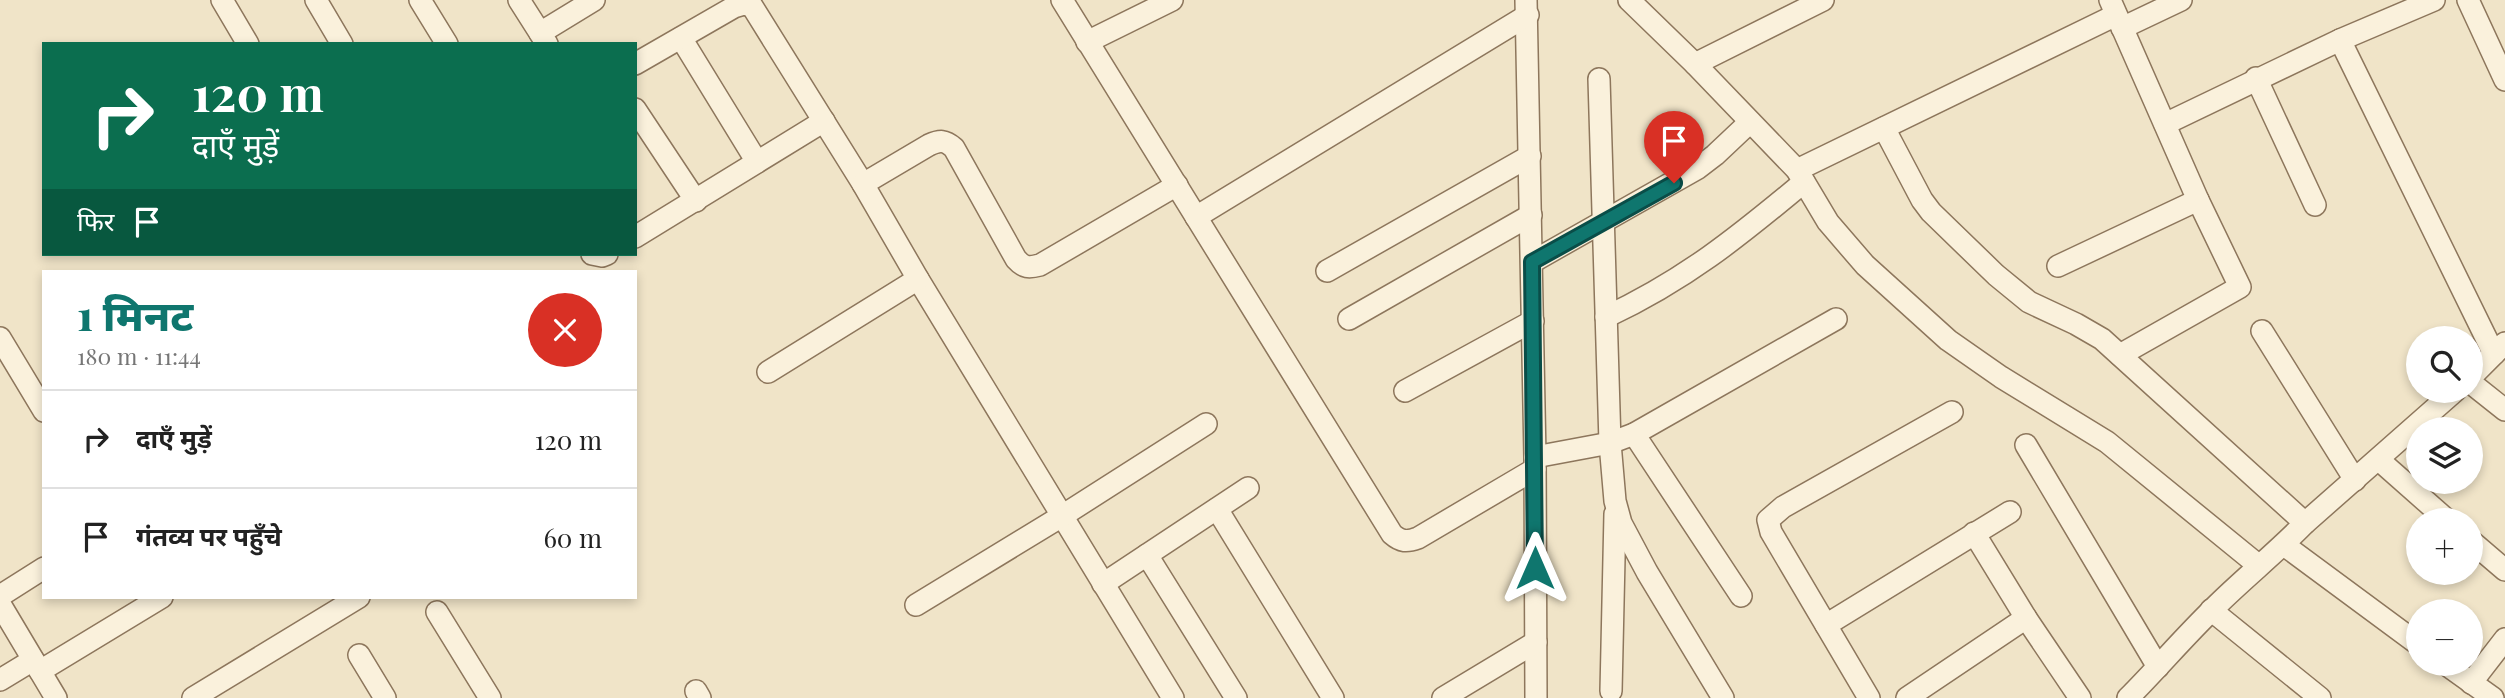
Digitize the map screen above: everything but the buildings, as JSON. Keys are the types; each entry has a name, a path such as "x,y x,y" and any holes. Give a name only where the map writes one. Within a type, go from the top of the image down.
{"street":[{"path":"222,0 247,42"},
{"path":"316,0 341,42"},
{"path":"420,0 446,42"},
{"path":"519,0 543,38 594,0"},
{"path":"1062,0 1392,534 1399,540 1418,538 1535,463 1611,443 1634,434 1836,319"},
{"path":"1087,42 1172,0"},
{"path":"1629,0 1695,64 1800,176 1828,222 1850,251 1948,340 2011,384 2107,442 2258,565"},
{"path":"1695,64 1823,0"},
{"path":"1606,317 1648,297 1692,270 1740,236 1800,176 1884,128 2116,14 2181,0"},
{"path":"2165,124 2256,78 2434,0"},
{"path":"2468,0 2505,80"},
{"path":"637,63 734,7 744,4 752,6 863,184 1173,698"},
{"path":"1527,7 1536,698"},
{"path":"1196,217 1527,7"},
{"path":"2116,14 2198,200 2240,287 2120,355"},
{"path":"681,38 757,162"},
{"path":"2340,40 2499,349 2483,365"},
{"path":"2256,78 2315,205"},
{"path":"1599,79 1615,501 1611,691"},
{"path":"638,120 696,201"},
{"path":"637,236 824,121"},
{"path":"1532,262 1698,168 1715,156 1750,122"},
{"path":"1884,128 1931,212 1996,275 2028,302 2090,331 2120,355 2305,523"},
{"path":"863,184 929,145 939,141 947,142 954,148 1016,259 1023,266 1031,267 1040,265 1177,185"},
{"path":"1327,271 1530,156"},
{"path":"2058,267 2198,200"},
{"path":"1349,319 1531,215"},
{"path":"768,372 919,279"},
{"path":"1405,391 1533,321"},
{"path":"2262,331 2356,480"},
{"path":"0,338 42,408"},
{"path":"2483,393 2505,410"},
{"path":"2138,694 2158,667 2211,610 2258,565 2284,545 2305,523 2442,403"},
{"path":"1869,698 1771,532 1769,520 1783,507 1952,412"},
{"path":"916,605 1206,424"},
{"path":"1634,434 1741,596"},
{"path":"2026,445 2158,667"},
{"path":"2379,460 2433,508"},
{"path":"1103,584 1248,488"},
{"path":"1615,501 1630,543 1723,698"},
{"path":"1217,509 1333,698"},
{"path":"1826,625 2010,512"},
{"path":"1974,533 2026,618 2080,698"},
{"path":"2284,545 2406,635"},
{"path":"2483,551 2505,570"},
{"path":"1147,555 1236,698"},
{"path":"0,596 42,569"},
{"path":"0,680 36,666 158,599"},
{"path":"194,698 356,599"},
{"path":"0,604 56,698"},
{"path":"2211,610 2320,698"},
{"path":"437,612 490,698"},
{"path":"1907,698 2026,618"},
{"path":"2471,683 2505,639"},
{"path":"1443,698 1536,642"},
{"path":"359,655 385,698"},
{"path":"2462,676 2493,698"}],"route":[{"path":"1535,568 1532,262 1674,183"}]}
